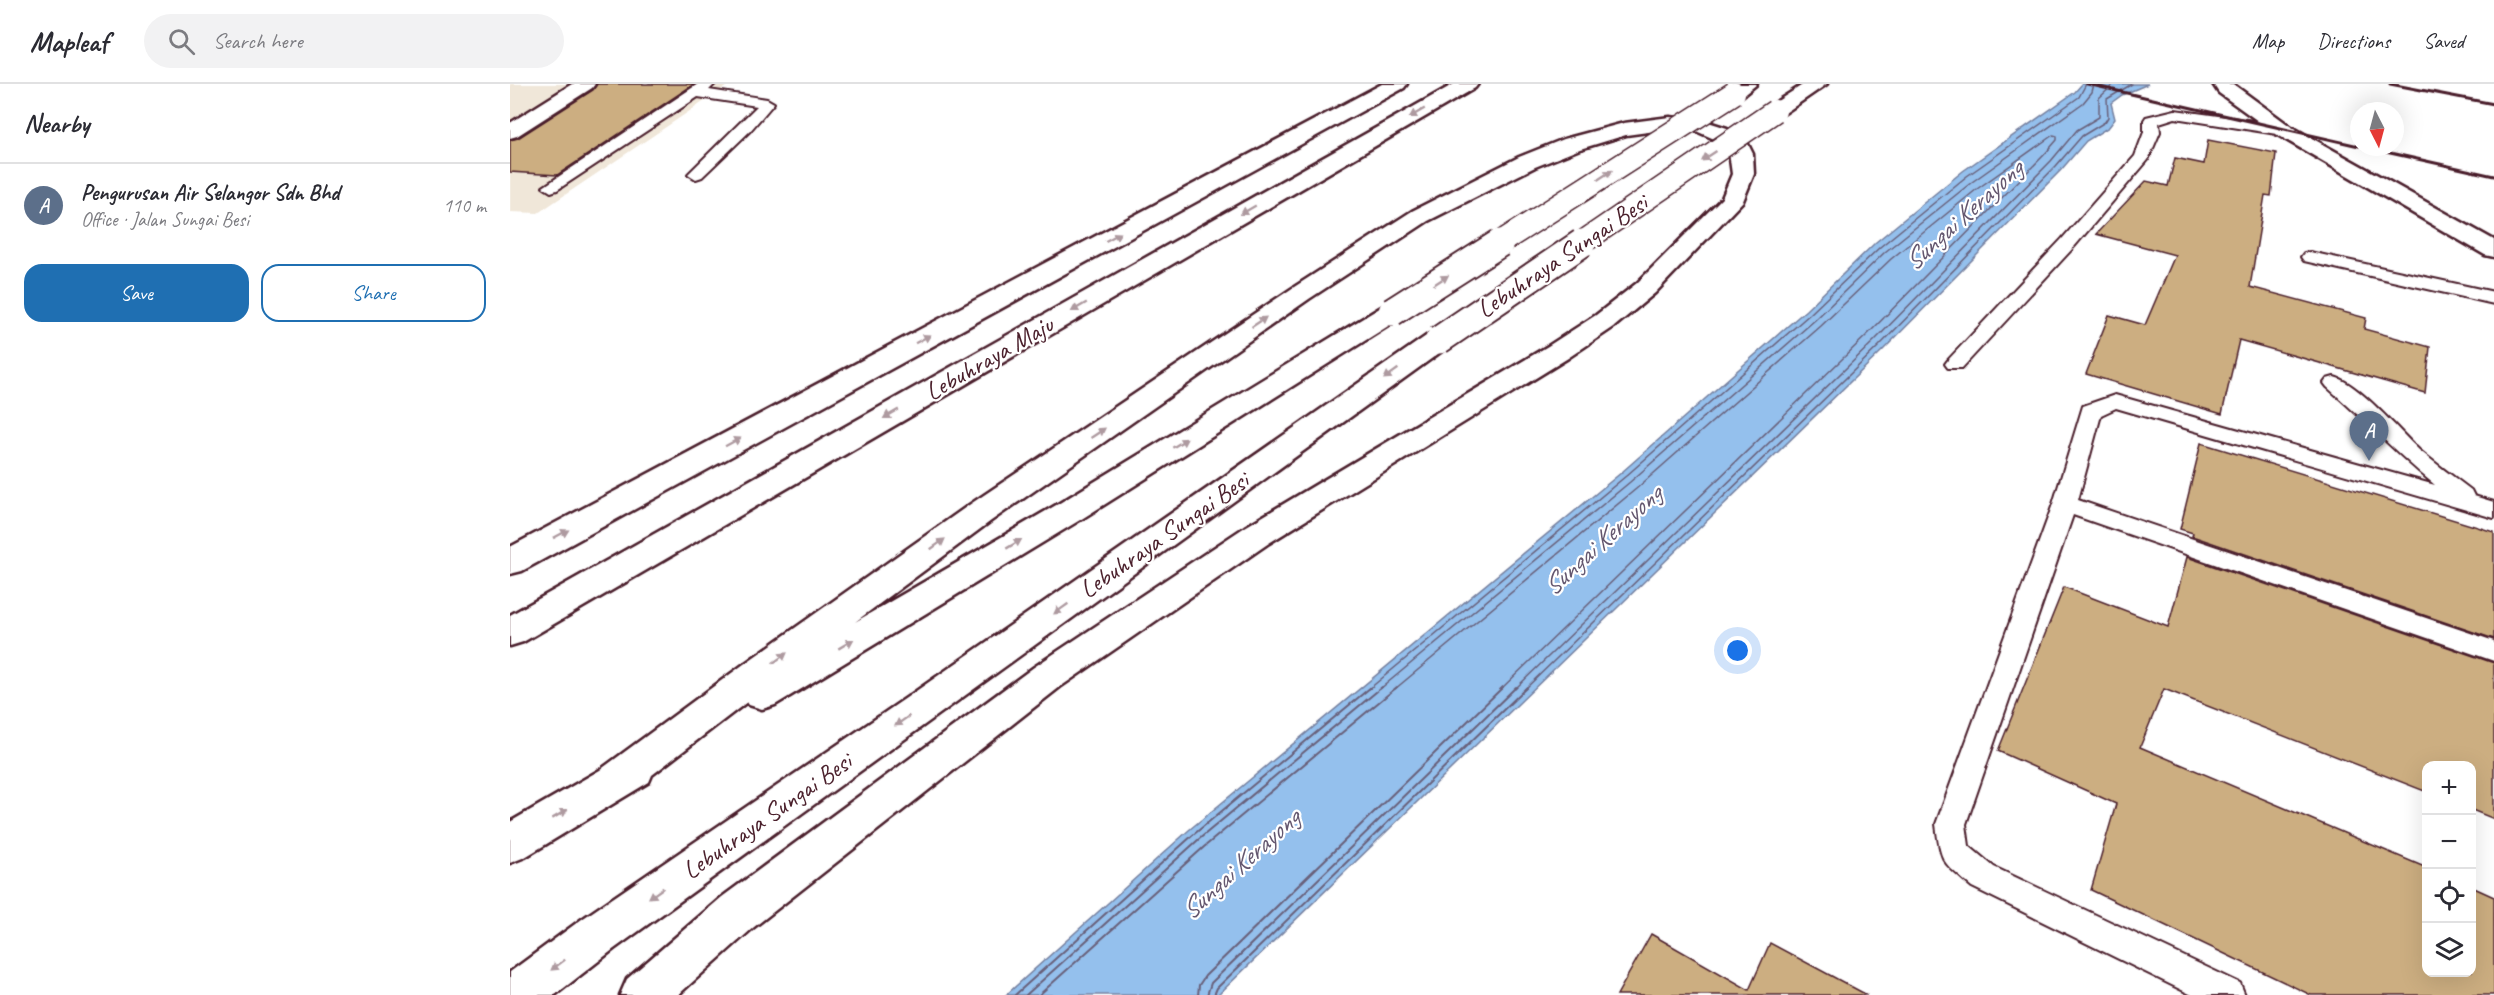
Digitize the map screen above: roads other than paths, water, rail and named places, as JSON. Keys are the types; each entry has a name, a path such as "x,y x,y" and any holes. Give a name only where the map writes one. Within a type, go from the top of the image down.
{"main road":[{"path":"510,132 585,84"},
{"name":"Lebuhraya Maju","path":"510,562 1397,84"},
{"name":"Lebuhraya Maju","path":"510,632 1468,84"},
{"name":"Lebuhraya Sungai Besi","path":"510,844 1069,512 1392,312 1747,84"},
{"name":"Lebuhraya Sungai Besi","path":"517,995 598,934 1439,340 1817,84"},
{"path":"2223,84 2226,89 2283,130 2494,250"},
{"path":"615,781 757,674 980,513 1300,294 1420,216 1527,162 1572,144 1624,129 1670,123 1698,124 1738,142 1742,154 1743,174 1732,201 1646,288 1605,321 1257,535 1047,676 738,912 643,995"}],"lane":[{"path":"551,187 702,88 767,103 745,128 696,174"},
{"path":"1955,364 2068,243 2142,157 2152,132 2151,120 2175,114 2283,130"},
{"path":"2310,257 2494,298"},
{"path":"2334,383 2365,409 2413,456 2483,507"},
{"path":"2228,995 1983,877 1955,853 1952,824 2065,504 2091,411 2115,401 2483,507"},
{"path":"2065,504 2494,651"}],"water":[{"name":"Sungai Kerayong","path":"2082,84 2148,84 2122,95 2111,103 2115,119 2109,127 2086,141 2061,170 1883,350 1218,995 1006,995 1189,830 1622,472 1806,310 1876,242 1963,171 2075,92"}],"railway":[{"path":"2087,84 2350,144"},
{"path":"2390,84 2494,104"},
{"path":"2404,156 2494,176"}],"place":[{"name":"Pengurusan Air Selangor Sdn Bhd","path":"2369,461"}]}
